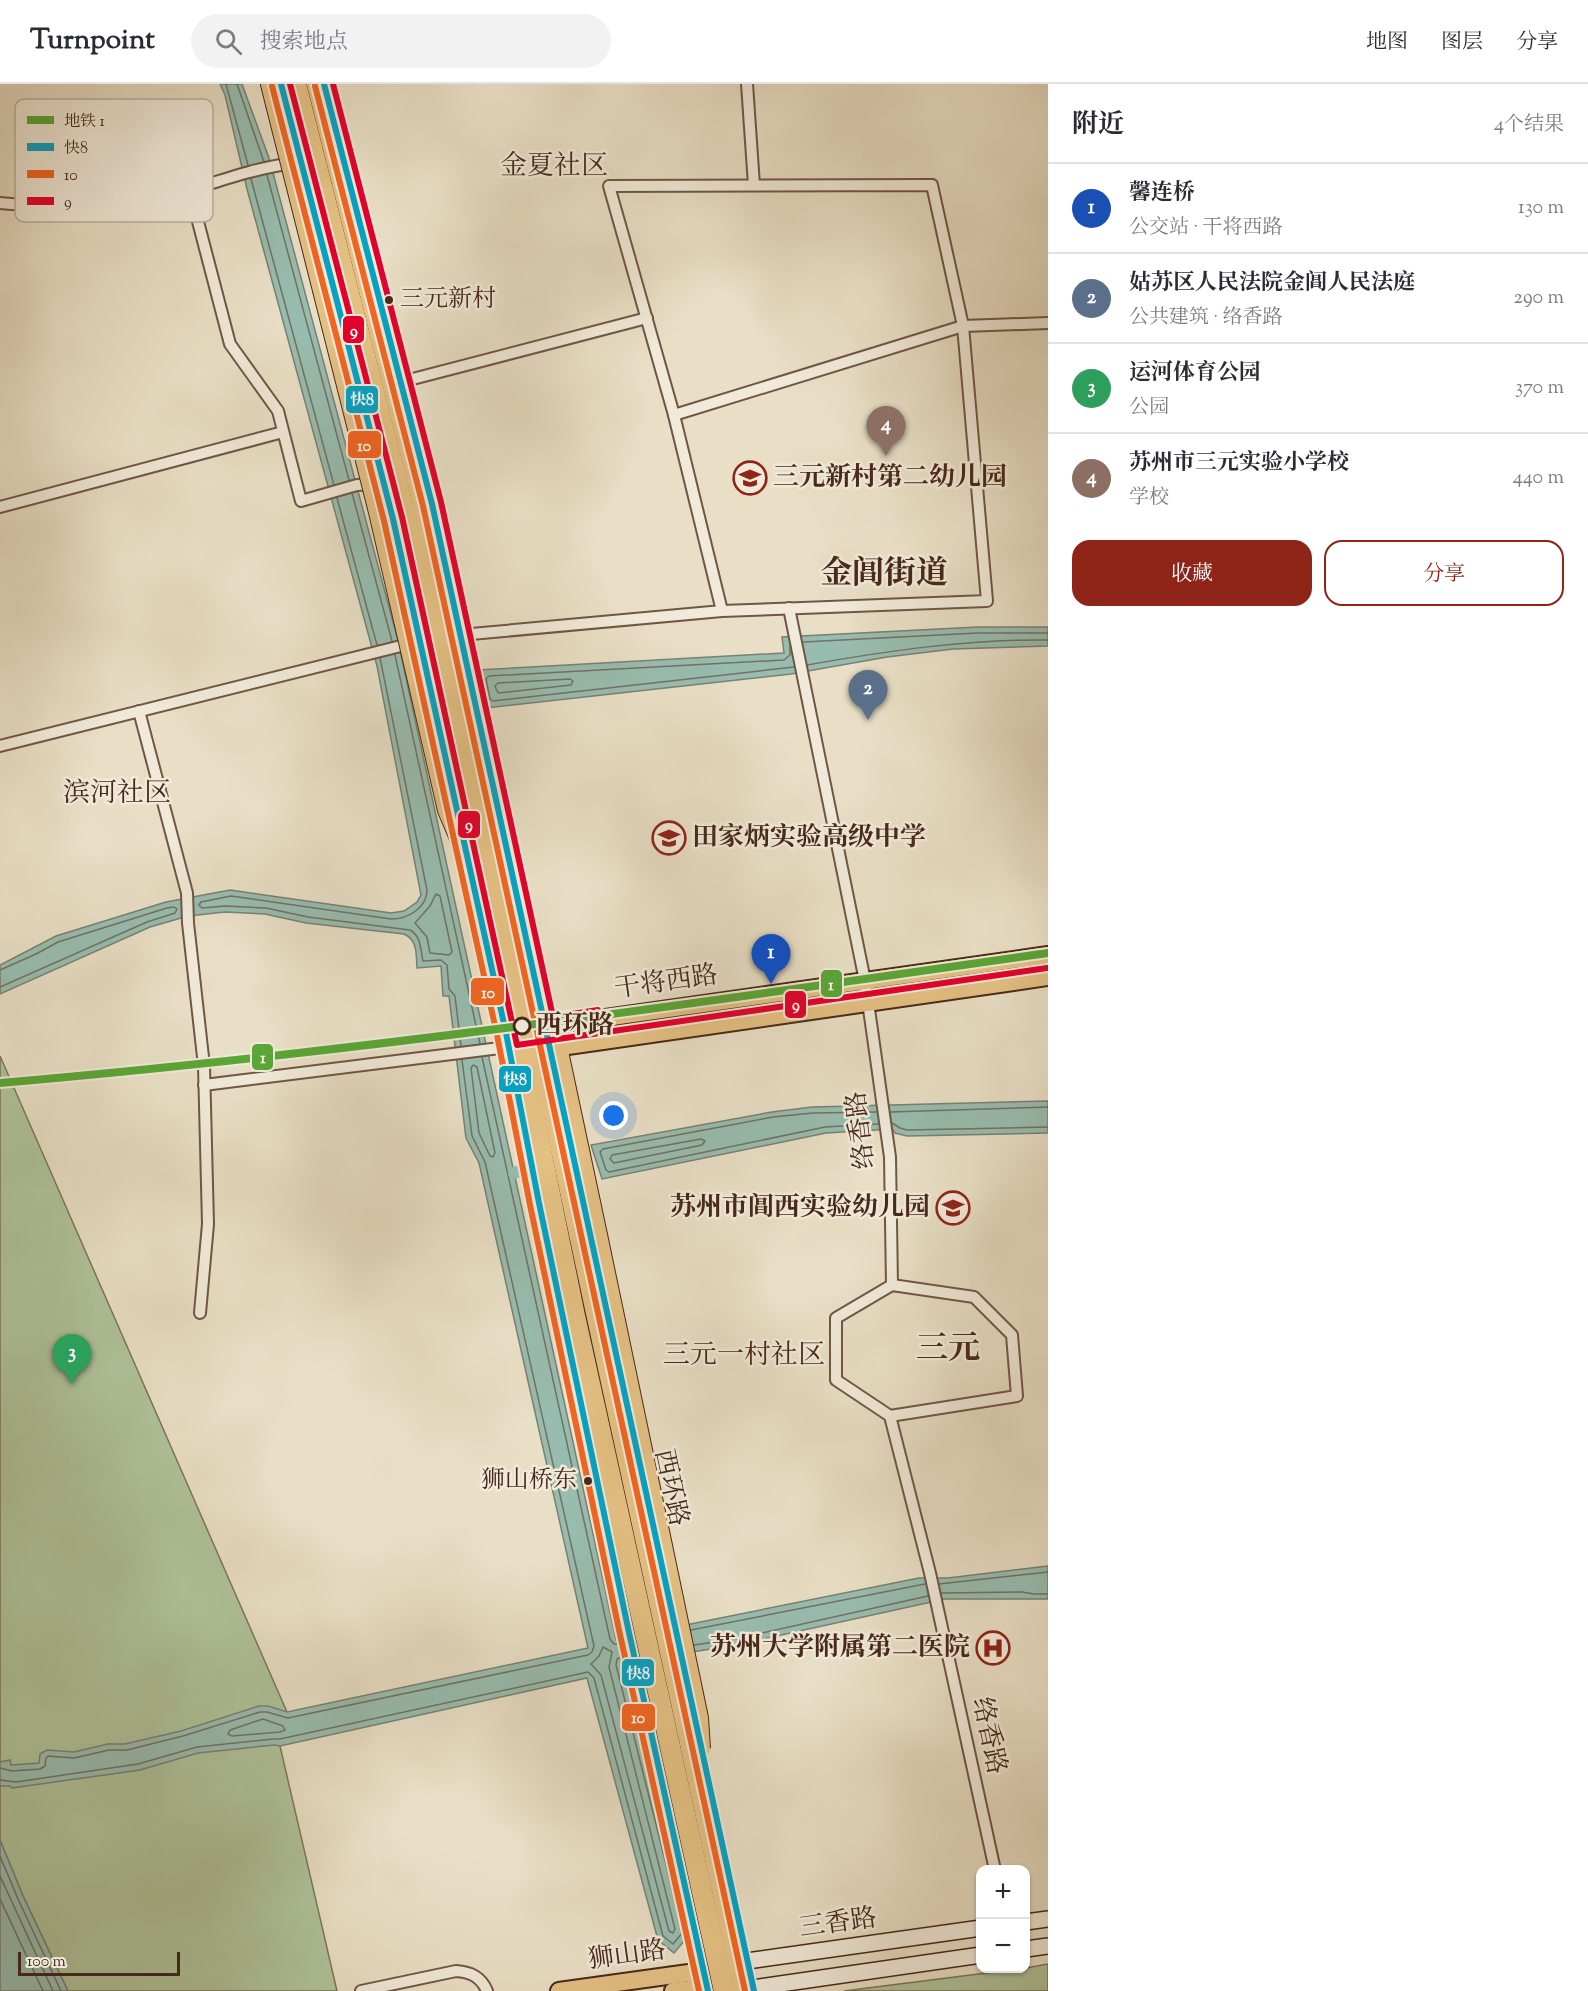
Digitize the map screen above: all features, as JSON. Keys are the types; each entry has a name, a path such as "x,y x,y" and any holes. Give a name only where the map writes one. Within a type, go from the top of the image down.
{"highway":[{"path":"271,84 380,512 448,810 494,916"},
{"path":"296,84 406,517 494,916 710,1985"},
{"path":"317,84 425,512 704,1811 750,1990"},
{"path":"537,1028 553,1047 597,1234 698,1718 704,1811"}],"main road":[{"path":"281,84 384,483 420,642 508,1045 628,1628 710,1985"},
{"path":"324,84 424,474 460,634 537,1028"},
{"path":"456,805 493,859 537,1028"},
{"name":"干将西路","path":"508,1045 537,1028 1048,955"},
{"path":"971,966 974,987"},
{"name":"干将西路","path":"508,1045 532,1051 1048,977"},
{"name":"西环路","path":"553,1047 680,1659 747,1961 750,1990"},
{"path":"532,1051 555,1162 579,1180"},
{"path":"1030,1921 1048,1919"},
{"name":"三香路","path":"710,1985 747,1961 976,1930"},
{"path":"936,1935 941,1961"},
{"path":"1030,1948 1048,1946"},
{"name":"三香路","path":"710,1985 750,1990 976,1956"},
{"name":"狮山路","path":"559,1991 710,1985"},
{"name":"狮山路","path":"673,1991 710,1985"}],"street":[{"path":"747,84 754,185"},
{"path":"213,183 276,165 342,153"},
{"path":"0,746 370,655 402,645 460,634 722,611 987,600 963,326 932,185 609,186 674,415 722,611"},
{"path":"0,203 15,204"},
{"path":"198,222 230,344 278,411 301,501 357,484 384,483 424,474"},
{"path":"401,382 647,318"},
{"path":"674,415 963,326 1048,323"},
{"path":"0,507 283,432"},
{"name":"络香路","path":"789,608 865,981 890,1157 892,1285"},
{"path":"139,711 187,893 204,1085 208,1224 200,1313"},
{"path":"204,1085 508,1045"},
{"path":"892,1285 974,1297 1012,1335 1017,1396 890,1416 836,1380 836,1318 892,1285"},
{"name":"络香路","path":"890,1416 930,1573 994,1865"},
{"path":"361,1991 456,1971 475,1976 482,1981 487,1991"}],"green space":[{"path":"0,1056 287,1712 280,1746 337,1991 68,1991 23,1896 0,1840"},
{"path":"1048,1964 1048,1991 844,1991 986,1973 1030,1973 1030,1967"}],"water":[{"path":"220,84 242,84 269,158 397,637 616,1639 919,1578 948,1578 1048,1566 1048,1599 945,1599 736,1645 622,1663 690,1934 674,1953 658,1940 587,1678 280,1746 198,1753 140,1770 12,1788 0,1786 0,1762 10,1760 11,1765 39,1763 40,1754 47,1750 74,1752 108,1744 125,1744 181,1731 259,1706 268,1706 287,1712 588,1648 479,1163 466,1138 449,996 443,996 441,966 417,968 414,944 404,934 306,923 265,914 225,912 188,916 150,927 0,994 0,965 56,936 166,902 230,890 391,913 404,911 417,902 421,895 377,666 247,189 225,95"},
{"path":"978,627 1048,627 1048,646 953,649 887,657 791,674 486,708 478,670 784,653 782,637"},
{"path":"1048,1101 1048,1133 907,1136 895,1133 892,1129 826,1133 602,1179 591,1145 772,1112 812,1107"},
{"path":"0,1840 23,1896 68,1991 0,1991"}],"metro line":[{"name":"1","path":"0,1083 263,1057 525,1026 1048,953"}],"transit line":[{"name":"快8","path":"281,84 393,519 506,1033 539,1203 628,1628 708,1991"},
{"name":"9","path":"290,84 402,517 517,1045 1047,968"},
{"name":"快8","path":"324,84 432,504 754,1991"},
{"name":"9","path":"333,84 441,502 553,1017 598,1010"},
{"name":"10","path":"272,86 384,521 497,1035 530,1205 619,1630 699,1991"},
{"name":"10","path":"315,86 423,506 745,1991"}],"place":[{"name":"三元新村","path":"389,300"},
{"name":"苏州市三元实验小学校","path":"886,456"},
{"name":"三元新村第二幼儿园","path":"750,478"},
{"name":"姑苏区人民法院金阊人民法庭","path":"868,720"},
{"name":"田家炳实验高级中学","path":"669,838"},
{"name":"馨连桥","path":"771,984"},
{"name":"西环路","path":"522,1026"},
{"name":"苏州市阊西实验幼儿园","path":"953,1208"},
{"name":"运河体育公园","path":"72,1384"},
{"name":"狮山桥东","path":"588,1481"},
{"name":"苏州大学附属第二医院","path":"993,1648"}],"district":[{"name":"金夏社区","path":"554,167"},
{"name":"金阊街道","path":"884,575"},
{"name":"滨河社区","path":"117,794"},
{"name":"三元","path":"948,1350"},
{"name":"三元一村社区","path":"744,1356"}]}
